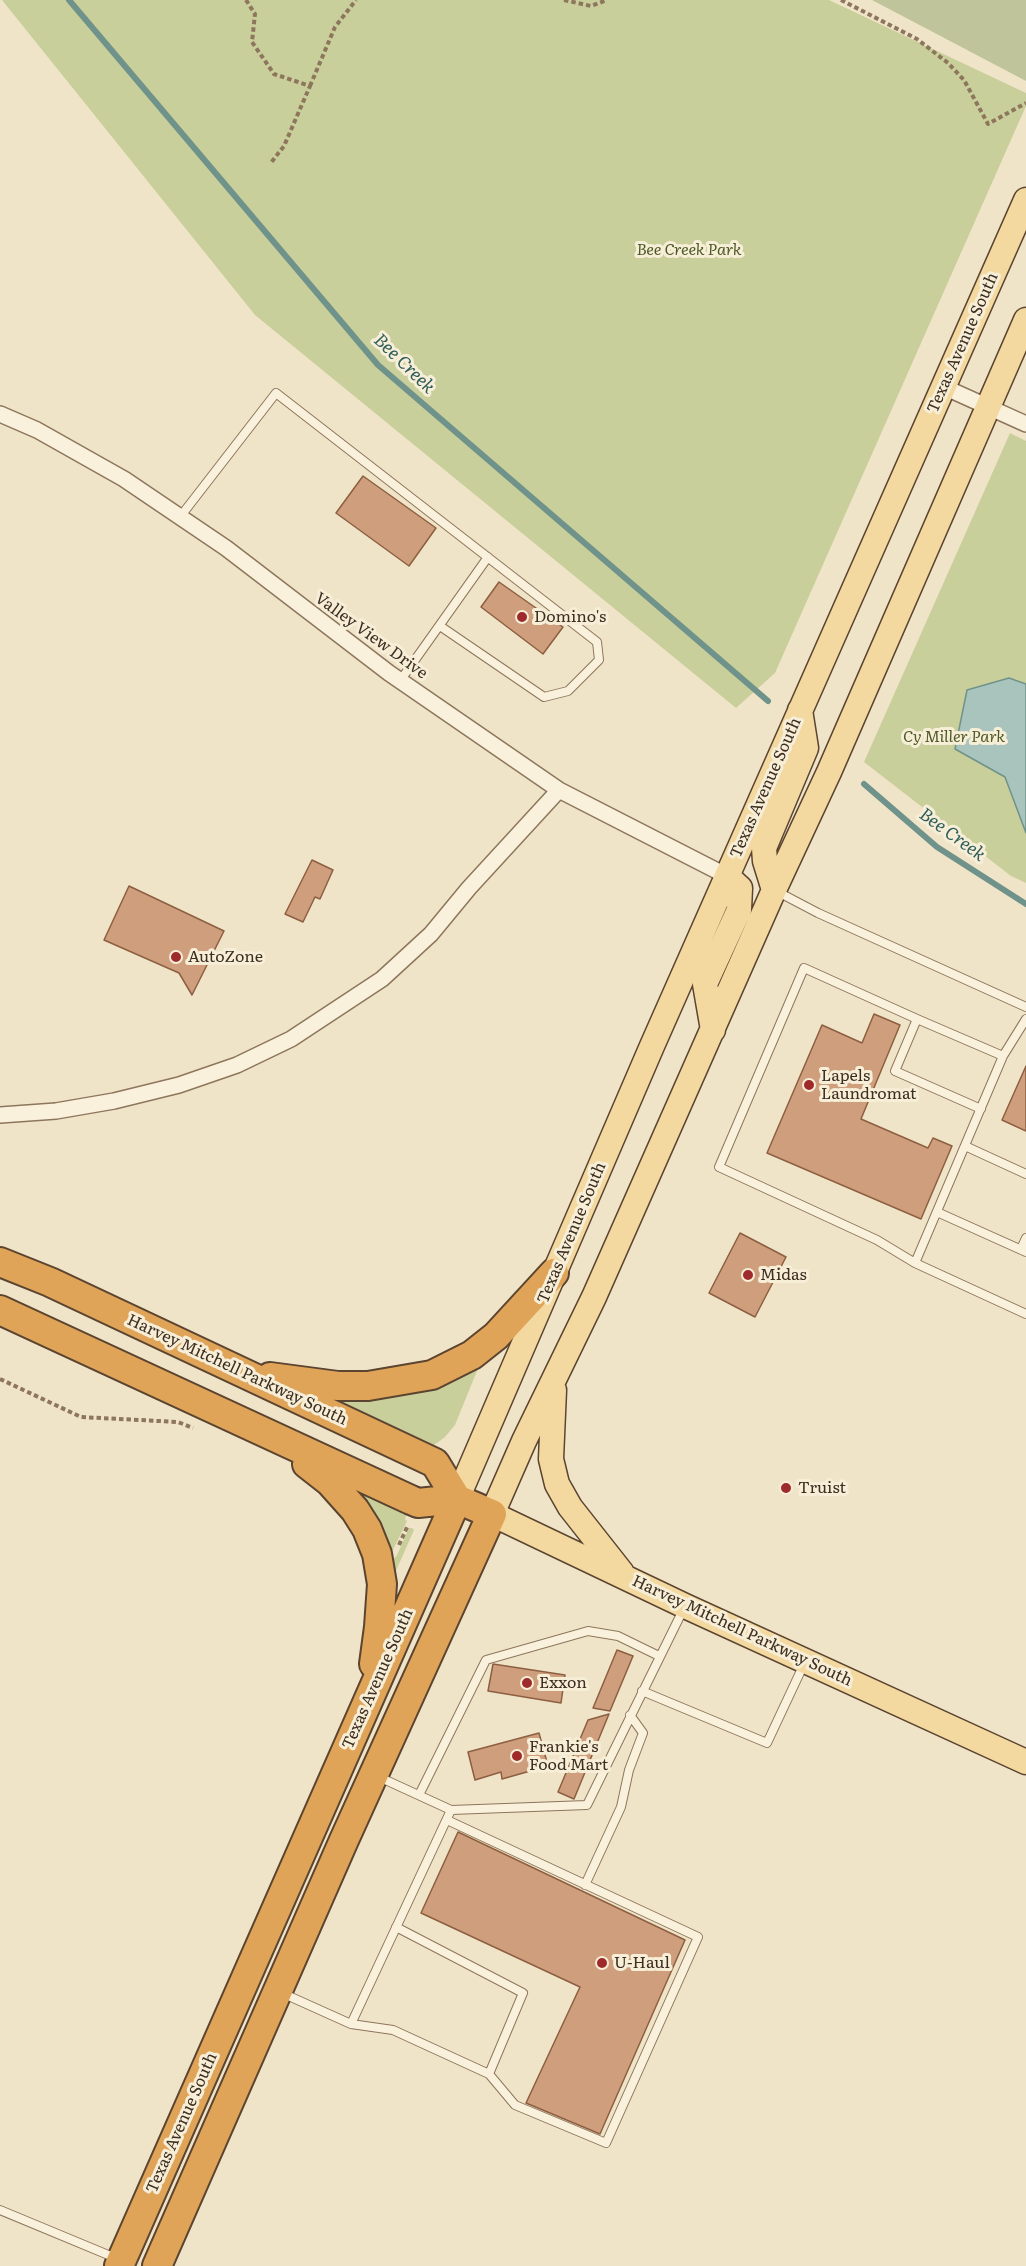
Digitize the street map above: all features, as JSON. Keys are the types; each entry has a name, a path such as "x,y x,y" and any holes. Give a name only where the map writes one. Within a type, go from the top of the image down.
{"highway":[{"name":"Harvey Mitchell Parkway South","path":"0,1262 50,1282 435,1462 458,1499"},
{"path":"247,1375 338,1386 368,1386 432,1375 472,1355 496,1336 554,1273"},
{"name":"Harvey Mitchell Parkway South","path":"0,1310 418,1503 458,1499 492,1514"},
{"path":"275,1438 341,1493 367,1529 376,1554 382,1584 379,1628 368,1700"},
{"name":"Texas Avenue South","path":"120,2263 458,1499"},
{"name":"Texas Avenue South","path":"157,2266 373,1775 492,1514"}],"main road":[{"name":"Texas Avenue South","path":"458,1499 727,876 1026,200"},
{"name":"Texas Avenue South","path":"492,1514 524,1441 594,1297 774,890 829,772 1026,320"},
{"path":"774,890 765,861 764,848 806,748 800,710"},
{"path":"713,1030 705,984 739,910 740,888 727,876"},
{"path":"555,1376 550,1459 557,1484 570,1506 626,1577"},
{"name":"Harvey Mitchell Parkway South","path":"492,1514 685,1606 1026,1762"}],"street":[{"path":"944,387 1026,424"},
{"name":"Valley View Drive","path":"0,414 47,435 124,479 226,548 342,639 400,681 559,790 727,876"},
{"path":"0,1115 56,1111 114,1101 179,1085 237,1065 291,1039 382,979 422,942 559,790"}],"lane":[{"path":"180,517 276,393 597,642 599,660 568,691 544,697 440,626"},
{"path":"400,681 488,557"},
{"path":"774,890 818,913 1026,1007"},
{"path":"1003,1056 804,968 719,1167 877,1240 915,1263 1026,1314"},
{"path":"917,1019 895,1071 981,1109"},
{"path":"915,1263 1003,1056 1026,1019"},
{"path":"965,1146 1026,1174"},
{"path":"937,1212 1023,1251 1026,1238"},
{"path":"373,1775 452,1810 587,1805 685,1606"},
{"path":"419,1795 486,1660 588,1631 618,1636 659,1656"},
{"path":"642,1691 767,1743 806,1661"},
{"path":"585,1885 621,1807 629,1770 643,1733 630,1715"},
{"path":"351,2024 452,1810"},
{"path":"277,1991 351,2024 393,2030 489,2074 515,2105 606,2144 698,1937 447,1820"},
{"path":"396,1927 523,1992 489,2074"},
{"path":"0,2210 120,2263"}],"path":[{"path":"246,0 255,14 252,42 274,74 310,86"},
{"path":"270,164 284,146 335,27 356,0"},
{"path":"564,0 591,6 607,0"},
{"path":"841,0 917,39 948,63 964,80 988,124 1026,103"},
{"path":"0,1379 81,1417 178,1422 199,1430"},
{"path":"396,1551 411,1520"}],"green space":[{"name":"Bee Creek Park","path":"2,0 829,0 1026,93 1026,106 775,673 736,708 255,315"},
{"path":"872,0 1026,0 1026,81"},
{"name":"Cy Miller Park","path":"1010,433 1026,441 1026,883 1011,876 864,762"},
{"path":"479,1366 455,1425 434,1445 337,1400"},
{"path":"349,1484 407,1513 405,1519 407,1521 393,1550 390,1551"},
{"path":"409,1528 414,1530 395,1573 392,1561"}],"water":[{"path":"1009,678 1026,684 1026,833 1005,777 955,749 967,690"}],"building":[{"path":"363,476 436,528 409,566 336,513"},
{"name":"Domino's","path":"499,582 563,627 543,654 481,607"},
{"path":"312,860 333,870 320,899 315,897 303,922 285,914"},
{"name":"AutoZone","path":"129,886 224,931 192,995 179,973 104,940"},
{"path":"874,1014 900,1025 861,1119 928,1148 933,1138 952,1146 921,1219 767,1153 822,1025 862,1043"},
{"path":"1026,1066 1026,1131 1002,1120"},
{"name":"Midas","path":"740,1233 786,1257 755,1317 709,1293"},
{"path":"617,1650 633,1656 610,1711 593,1708"},
{"name":"Exxon","path":"493,1664 565,1675 561,1703 488,1691"},
{"path":"609,1714 574,1799 558,1792 588,1720"},
{"path":"539,1733 548,1766 502,1779 501,1772 475,1780 468,1752"},
{"name":"U-Haul","path":"458,1832 685,1940 600,2134 526,2103 580,1987 421,1913"}],"waterway":[{"name":"Bee Creek","path":"69,0 378,365 768,701"},
{"name":"Bee Creek","path":"864,784 937,847 1026,904"}],"place":[{"name":"Domino's","path":"522,617"},
{"name":"AutoZone","path":"176,957"},
{"name":"Lapels Laundromat","path":"809,1085"},
{"name":"Midas","path":"748,1275"},
{"name":"Truist","path":"786,1488"},
{"name":"Exxon","path":"527,1683"},
{"name":"Frankie's Food Mart","path":"517,1756"},
{"name":"U-Haul","path":"602,1963"}]}
